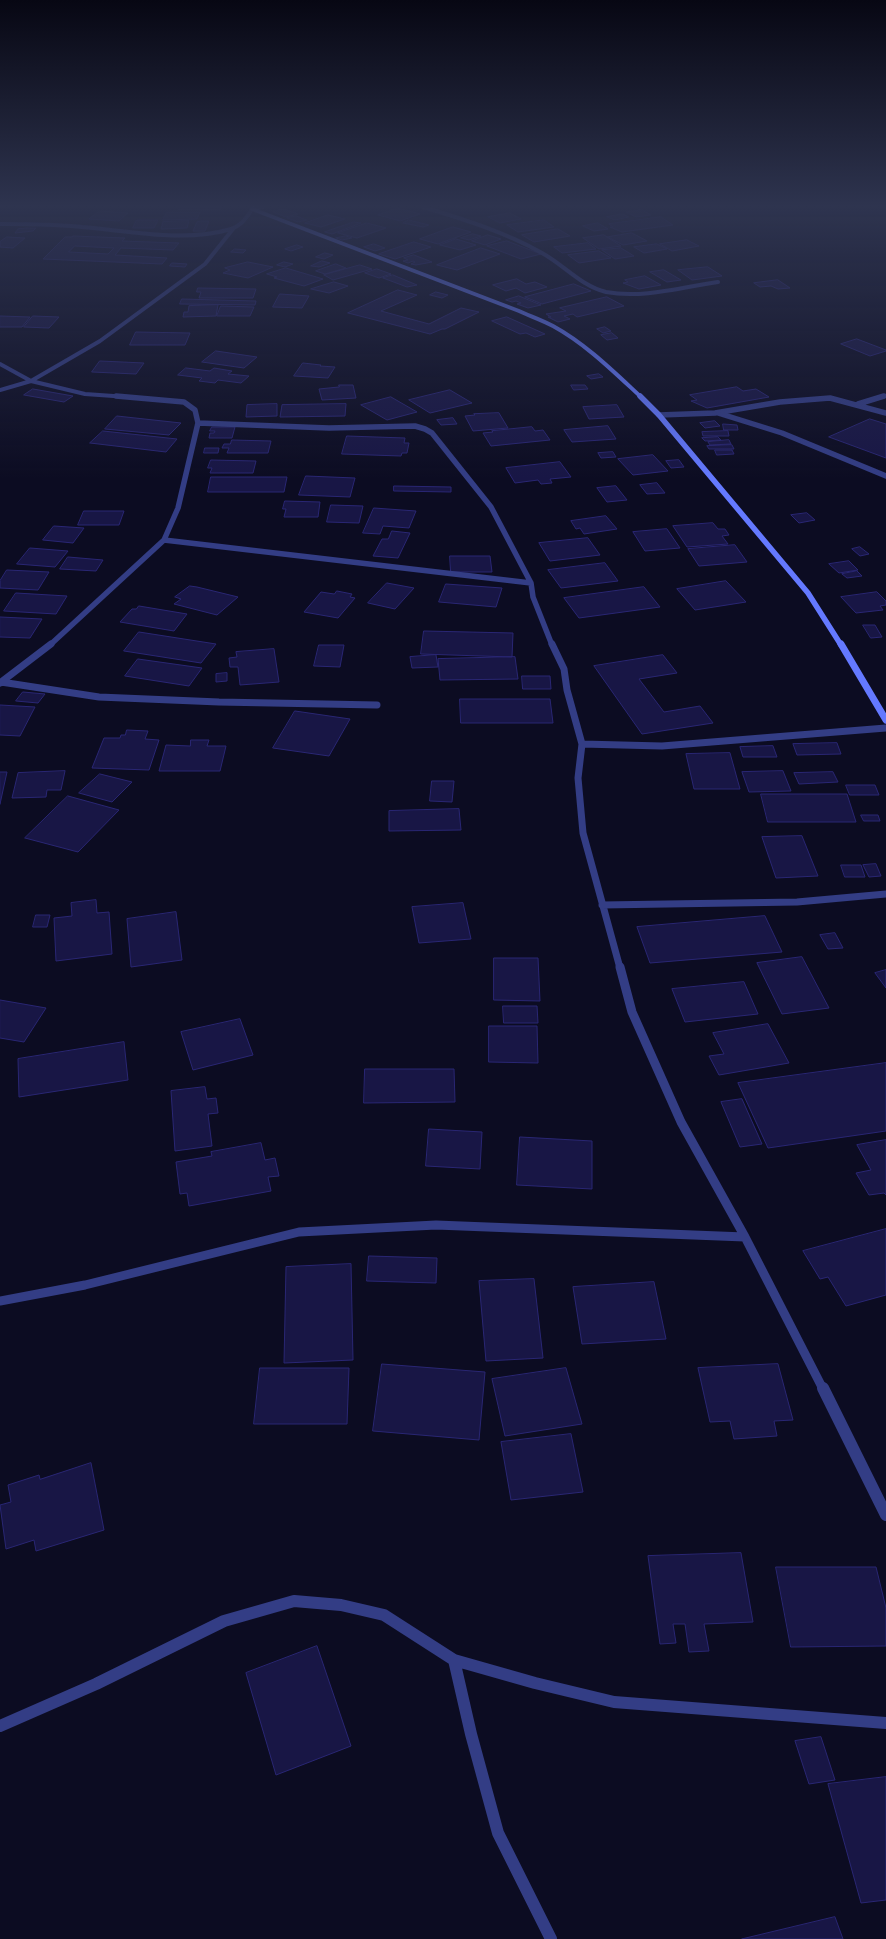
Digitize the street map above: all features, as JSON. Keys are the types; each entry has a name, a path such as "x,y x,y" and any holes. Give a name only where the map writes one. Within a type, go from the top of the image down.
{"street":[{"path":"0,390 31,381 100,341 159,297"},
{"path":"484,297 553,326 579,343 603,362 659,414 808,593 841,644 886,720"},
{"path":"0,364 31,381 85,394 184,402 193,407 198,413 198,424 178,508 164,540 59,638 0,683"},
{"path":"857,404 886,396"},
{"path":"659,414 715,412 780,402 830,398 886,413"},
{"path":"715,412 782,433 886,476"},
{"path":"198,424 328,428 415,426 432,433 443,444 492,507 531,583 533,597 557,657 564,669 567,690 582,744 578,778 583,833 632,1012 681,1122 745,1236 861,1462 886,1515"},
{"path":"164,540 419,572 531,583"},
{"path":"0,683 99,697 219,702 377,705"},
{"path":"582,744 662,746 886,728"},
{"path":"602,905 797,902 886,894"},
{"path":"0,1302 85,1285 299,1232 436,1225 745,1236"},
{"path":"0,1726 96,1684 224,1621 294,1601 341,1605 384,1615 454,1660 535,1683 614,1702 886,1723"},
{"path":"454,1660 471,1734 498,1833 551,1939"}],"building":[{"path":"199,297 253,297 253,298"},
{"path":"278,297 308,297 302,308 273,307"},
{"path":"382,297 411,297 381,311 429,324 461,308 479,312 445,329 430,334 348,313"},
{"path":"514,297 523,297 541,305 528,308 517,304 521,303 516,301 512,302 506,300"},
{"path":"526,297 567,297 542,304"},
{"path":"605,297 608,297 624,306 577,317 573,314 564,316 570,319 558,322 548,317 551,317 546,314 566,311 560,308"},
{"path":"182,299 256,301 255,305 180,304"},
{"path":"218,305 216,316 183,317 184,312 188,312 189,306"},
{"path":"221,306 254,307 250,316 217,316"},
{"path":"0,316 30,317 22,327 0,327"},
{"path":"33,316 59,317 49,328 24,327"},
{"path":"507,317 545,334 535,337 526,333 520,334 492,321"},
{"path":"605,327 611,331 603,333 597,329"},
{"path":"136,332 190,333 185,345 130,345"},
{"path":"612,333 618,338 607,340 601,335"},
{"path":"857,339 886,351 870,356 841,344"},
{"path":"216,351 257,357 244,368 202,362"},
{"path":"100,361 144,363 136,374 92,372"},
{"path":"303,363 335,367 328,378 294,376"},
{"path":"186,368 210,371 214,368 232,371 228,374 249,376 241,383 218,380 215,383 199,381 202,378 178,375"},
{"path":"599,374 603,377 591,379 587,376"},
{"path":"339,385 353,385 356,398 322,400 319,389 339,387"},
{"path":"571,385 585,385 588,389 574,390"},
{"path":"737,387 743,391 756,389 769,397 707,408 691,401 697,400 690,395"},
{"path":"33,389 73,396 64,402 24,395"},
{"path":"450,390 472,403 430,413 409,400"},
{"path":"391,397 417,412 387,420 361,405"},
{"path":"277,404 277,416 246,417 247,405"},
{"path":"346,404 345,416 280,417 282,405"},
{"path":"617,405 624,417 589,419 583,407"},
{"path":"499,413 508,428 473,431 465,416 475,415 474,414"},
{"path":"117,416 181,423 169,435 105,429"},
{"path":"453,418 457,424 441,425 437,420"},
{"path":"870,419 886,424 886,458 829,437"},
{"path":"715,421 720,426 705,428 700,423"},
{"path":"723,424 737,425 738,430 724,430"},
{"path":"608,426 616,439 572,442 564,430"},
{"path":"212,427 235,427 232,438 209,438 210,433 214,433 215,431 210,431"},
{"path":"532,427 535,431 543,430 550,440 491,446 483,433 493,432 492,431"},
{"path":"103,431 177,439 166,452 90,443"},
{"path":"728,431 729,436 703,436 702,432"},
{"path":"347,436 405,438 404,443 409,443 407,453 402,453 401,456 342,454"},
{"path":"718,437 721,440 705,441 702,438"},
{"path":"232,440 271,441 268,453 227,453 229,448 222,448 224,444 230,444"},
{"path":"729,440 731,444 710,445 708,442"},
{"path":"732,445 734,449 709,449 707,446"},
{"path":"205,448 219,448 218,453 204,453"},
{"path":"715,450 732,450 734,454 717,455"},
{"path":"613,452 616,457 601,458 598,453"},
{"path":"653,455 668,471 633,475 618,459"},
{"path":"211,460 256,461 253,473 210,473 212,468 208,468"},
{"path":"679,460 684,467 671,468 666,461"},
{"path":"560,462 571,477 550,479 552,483 541,484 538,480 515,483 506,468"},
{"path":"306,476 355,478 350,497 299,495"},
{"path":"211,477 287,477 284,492 208,492"},
{"path":"657,483 665,493 647,494 640,485"},
{"path":"394,486 451,487 451,492 394,491"},
{"path":"616,486 627,500 607,502 597,488"},
{"path":"285,501 320,502 318,517 284,517 286,509 283,509"},
{"path":"331,505 363,506 359,523 327,522"},
{"path":"374,508 416,511 409,528 383,526 380,534 363,533"},
{"path":"84,511 124,511 119,525 78,525"},
{"path":"807,513 815,520 799,523 791,515"},
{"path":"606,516 617,529 584,534 580,528 576,529 571,521"},
{"path":"713,523 718,529 725,529 729,535 722,536 728,544 687,547 673,526"},
{"path":"54,526 84,528 73,543 43,540"},
{"path":"667,529 680,548 645,551 633,532"},
{"path":"392,531 410,533 398,558 373,556 382,539 388,539"},
{"path":"588,538 600,555 550,561 539,543"},
{"path":"735,545 747,562 699,566 688,549"},
{"path":"860,547 869,554 860,556 852,549"},
{"path":"30,548 68,551 55,567 17,564"},
{"path":"450,556 490,556 492,572 451,572"},
{"path":"68,557 103,560 96,571 60,569"},
{"path":"849,561 858,570 839,573 829,564"},
{"path":"605,563 618,581 561,588 548,570"},
{"path":"7,570 49,572 38,590 0,588 0,581"},
{"path":"857,571 862,576 847,578 842,574"},
{"path":"726,581 746,602 695,610 677,589"},
{"path":"387,583 414,588 395,609 368,603"},
{"path":"446,584 502,588 496,607 439,602"},
{"path":"190,586 238,597 217,615 174,604 181,599 175,597"},
{"path":"644,587 660,607 579,618 564,598"},
{"path":"337,591 352,594 350,597 355,598 338,618 304,612 321,592 334,594"},
{"path":"877,592 886,601 886,605 880,606 883,610 856,613 841,597"},
{"path":"16,593 67,596 56,614 4,611"},
{"path":"139,606 187,614 174,631 120,622 132,609 136,609"},
{"path":"0,617 42,619 30,638 0,637"},
{"path":"863,625 875,625 882,637 871,638"},
{"path":"424,631 513,633 512,657 421,654"},
{"path":"139,632 216,644 201,663 124,651"},
{"path":"319,645 344,645 340,667 314,666"},
{"path":"274,649 279,682 240,685 238,667 230,667 229,658 237,657 236,652"},
{"path":"436,655 438,667 412,668 410,657"},
{"path":"663,655 677,673 639,679 664,712 700,706 713,723 642,734 594,666"},
{"path":"515,657 518,679 440,680 438,659"},
{"path":"138,659 202,668 189,686 125,676"},
{"path":"227,673 227,681 216,682 216,674"},
{"path":"522,676 550,676 551,689 523,689"},
{"path":"23,692 45,694 38,703 16,701"},
{"path":"460,699 550,699 553,723 461,723"},
{"path":"0,705 35,707 20,736 0,735"},
{"path":"295,711 350,719 329,756 273,748"},
{"path":"127,730 148,731 145,739 159,740 149,770 92,768 104,738 120,738 121,735 125,735"},
{"path":"191,740 209,740 207,746 226,746 220,771 159,771 166,745 190,746"},
{"path":"837,743 841,754 797,755 793,744"},
{"path":"773,746 777,757 743,757 740,747"},
{"path":"730,753 740,789 694,789 686,754"},
{"path":"65,771 61,790 47,790 46,797 12,798 18,773"},
{"path":"783,771 791,791 749,792 742,772"},
{"path":"0,772 7,772 0,804"},
{"path":"833,772 838,782 799,784 794,773"},
{"path":"100,774 132,782 112,802 79,793"},
{"path":"432,781 454,781 452,802 430,801"},
{"path":"846,785 875,785 879,795 850,795"},
{"path":"761,794 847,794 856,822 768,822"},
{"path":"68,796 119,810 78,852 25,838"},
{"path":"459,809 461,830 389,831 389,811"},
{"path":"861,815 878,815 880,821 864,821"},
{"path":"802,836 818,876 776,878 762,837"},
{"path":"876,864 881,876 869,877 863,865"},
{"path":"841,865 861,865 865,877 845,877"},
{"path":"96,900 97,913 109,912 112,954 56,961 54,918 72,916 71,903"},
{"path":"463,903 471,939 419,943 412,907"},
{"path":"176,912 182,960 131,967 127,919"},
{"path":"36,915 50,915 47,927 33,927"},
{"path":"765,916 782,952 650,963 637,927"},
{"path":"835,933 843,948 828,949 820,935"},
{"path":"802,957 829,1008 782,1014 757,963"},
{"path":"494,958 538,958 540,1001 494,1000"},
{"path":"886,970 886,988 875,973"},
{"path":"744,982 758,1014 685,1022 672,989"},
{"path":"0,1000 46,1008 24,1042 0,1038"},
{"path":"503,1006 537,1006 538,1023 504,1023"},
{"path":"240,1019 253,1055 193,1070 181,1032"},
{"path":"768,1024 789,1063 719,1075 709,1056 724,1054 713,1033"},
{"path":"489,1026 537,1026 538,1063 489,1062"},
{"path":"124,1042 128,1080 19,1097 18,1059"},
{"path":"886,1063 886,1131 768,1148 738,1083"},
{"path":"365,1069 454,1069 455,1102 364,1103"},
{"path":"205,1087 207,1099 216,1098 218,1113 208,1114 212,1146 175,1151 171,1091"},
{"path":"742,1099 762,1144 740,1147 721,1102"},
{"path":"429,1129 482,1132 480,1169 426,1166"},
{"path":"520,1137 592,1141 592,1189 517,1185"},
{"path":"886,1140 886,1195 884,1193 869,1195 856,1173 871,1170 857,1145"},
{"path":"261,1143 265,1160 275,1158 279,1176 268,1177 271,1191 189,1206 187,1193 180,1194 176,1162 212,1156 211,1152"},
{"path":"886,1229 886,1295 846,1306 828,1277 820,1279 803,1251"},
{"path":"369,1256 437,1258 436,1283 367,1281"},
{"path":"351,1264 353,1360 284,1363 286,1267"},
{"path":"534,1279 543,1358 486,1361 479,1281"},
{"path":"654,1282 666,1339 582,1344 573,1287"},
{"path":"382,1364 485,1372 479,1440 373,1431"},
{"path":"778,1364 793,1420 774,1421 777,1436 734,1439 730,1421 710,1422 698,1368"},
{"path":"260,1368 349,1368 347,1424 254,1424"},
{"path":"566,1368 582,1424 505,1436 492,1379"},
{"path":"571,1434 583,1492 511,1500 501,1442"},
{"path":"91,1463 104,1530 36,1551 34,1540 6,1549 0,1505 11,1502 8,1485 39,1475 40,1479"},
{"path":"741,1553 753,1622 704,1624 709,1651 689,1652 685,1624 673,1624 676,1643 660,1644 648,1556"},
{"path":"776,1567 876,1567 886,1608 886,1646 791,1647"},
{"path":"317,1646 351,1746 276,1775 246,1673"},
{"path":"821,1737 835,1780 809,1784 795,1741"},
{"path":"886,1777 886,1900 861,1903 828,1784"},
{"path":"835,1917 843,1939 742,1939"}]}
